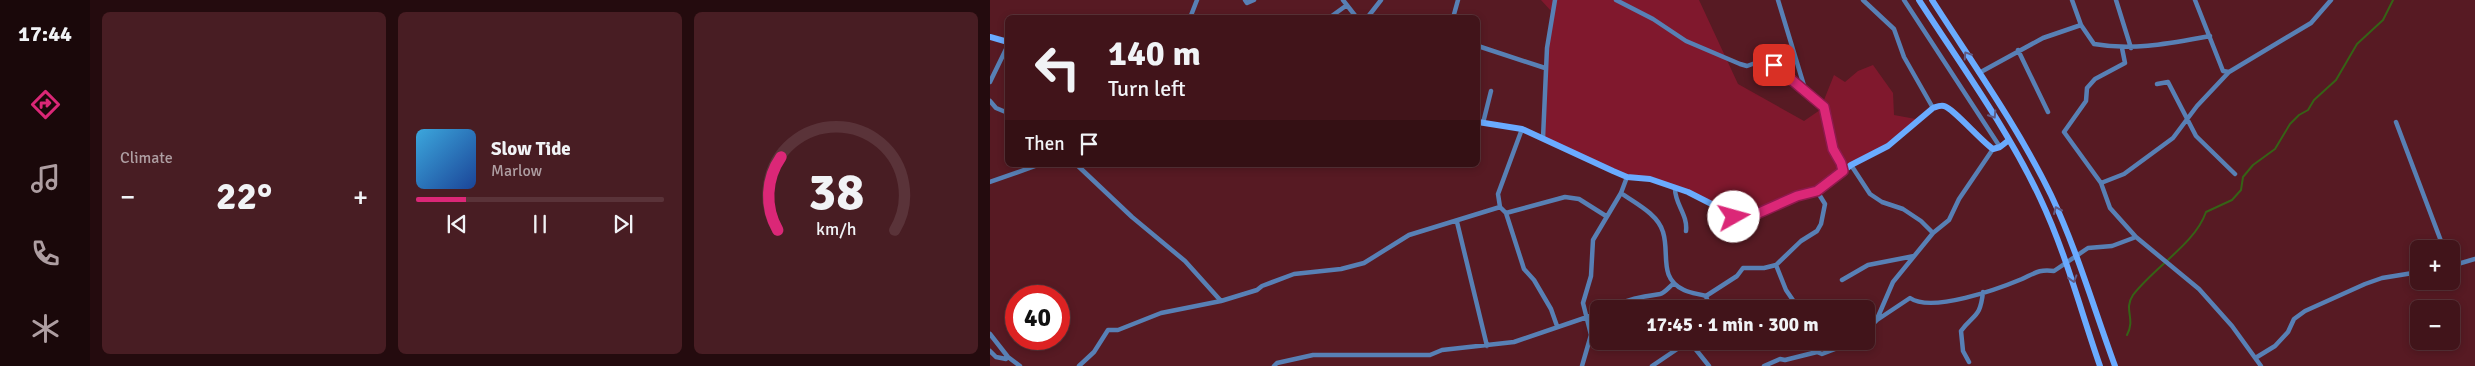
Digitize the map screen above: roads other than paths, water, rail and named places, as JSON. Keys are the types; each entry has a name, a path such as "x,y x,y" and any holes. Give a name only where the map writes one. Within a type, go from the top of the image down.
{"main road":[{"path":"1919,0 2009,140 2039,197 2067,262 2100,366"},
{"path":"1932,0 1979,73 2050,194 2077,255 2115,366"},
{"path":"990,37 1005,42"},
{"path":"1480,123 1522,129 1627,176 1650,179 1688,192 1743,220 1797,196 1817,191 1851,165 1888,146 1932,108 1941,106 1950,109 1982,141 1993,149 2000,147 2009,140"}],"street":[{"path":"1191,15 1197,0"},
{"path":"1245,0 1247,3 1254,0"},
{"path":"1343,0 1355,15"},
{"path":"1370,15 1382,0"},
{"path":"1451,0 1456,6"},
{"path":"1454,15 1458,0"},
{"path":"1543,138 1545,68 1555,0"},
{"path":"1616,0 1653,19 1686,41 1740,64 1747,66 1761,61 1774,65 1824,107 1833,149 1843,171"},
{"path":"1778,0 1804,89"},
{"path":"1864,0 1894,29 1904,57 1932,108"},
{"path":"1904,0 2000,147"},
{"path":"2072,0 2081,25 2094,44 2131,48 2162,45 2210,36"},
{"path":"2116,0 2131,48"},
{"path":"2195,0 2223,71 2228,72"},
{"path":"2101,184 2124,174 2173,138 2197,106 2228,72 2311,23 2331,0"},
{"path":"1333,15 1347,4"},
{"path":"1979,73 2043,38 2081,25"},
{"path":"1480,47 1545,68"},
{"path":"2122,48 2124,63 2095,79 2087,88 2086,101 2064,132 2101,184 2110,208 2136,237 2175,267 2230,322 2257,357 2261,366"},
{"path":"990,82 1005,50"},
{"path":"2018,50 2048,112"},
{"path":"2157,84 2168,82 2186,122 2201,142 2235,174"},
{"path":"1480,123 1491,91"},
{"path":"990,101 996,108 1005,112"},
{"path":"2396,122 2441,240"},
{"path":"1522,129 1498,194 1500,207 1506,213 1524,269 1534,280 1551,309 1557,326"},
{"path":"1877,320 1893,282 1933,233 1949,220 1959,199 1993,149"},
{"path":"1851,165 1870,194 1882,202 1903,209 1921,221 1933,233"},
{"path":"990,182 1032,167"},
{"path":"1079,167 1132,217 1185,260 1221,301"},
{"path":"1582,366 1591,335 1583,304 1584,295 1592,276 1593,240 1621,193 1627,176"},
{"path":"1675,188 1675,198 1687,222 1686,231"},
{"path":"1621,193 1656,219 1663,231 1668,256 1666,270 1673,284 1685,291 1706,296 1737,276 1743,268 1764,268 1776,265 1801,241 1817,231 1821,224 1825,204 1817,191"},
{"path":"1506,213 1565,197 1579,199 1606,216"},
{"path":"1079,366 1094,352 1108,330 1118,330 1161,314 1221,301 1258,290 1262,286 1294,274 1341,269 1364,263 1409,235 1457,222 1500,207"},
{"path":"1457,222 1487,346"},
{"path":"1877,320 1910,298 1915,302 1933,304 1983,292 2022,278 2040,269 2054,271 2088,248 2112,246 2136,237"},
{"path":"1842,280 1868,265 1914,256"},
{"path":"2460,263 2475,259"},
{"path":"1776,265 1786,290 1793,300"},
{"path":"2257,357 2275,346 2294,319 2305,311 2365,284 2382,278 2410,273"},
{"path":"1634,300 1650,294 1662,294 1673,284"},
{"path":"1969,362 1963,351 1961,331 1976,318 1981,308 1983,292"},
{"path":"1706,296 1707,300"},
{"path":"1274,366 1277,363 1308,356 1430,355 1442,350 1514,342 1590,316"},
{"path":"990,334 1008,357 1020,366"},
{"path":"990,350 996,357 1006,359 1008,357"},
{"path":"1652,366 1676,350"},
{"path":"1696,350 1709,366"},
{"path":"1764,366 1780,360 1837,350"},
{"path":"1785,360 1787,366"}],"waterway":[{"path":"2127,335 2130,324 2129,305 2133,295 2193,235 2201,224 2206,212 2232,200 2241,190 2243,177 2253,165 2275,149 2290,124 2299,115 2308,110 2314,100 2336,80 2357,44 2383,20 2393,0"}]}
